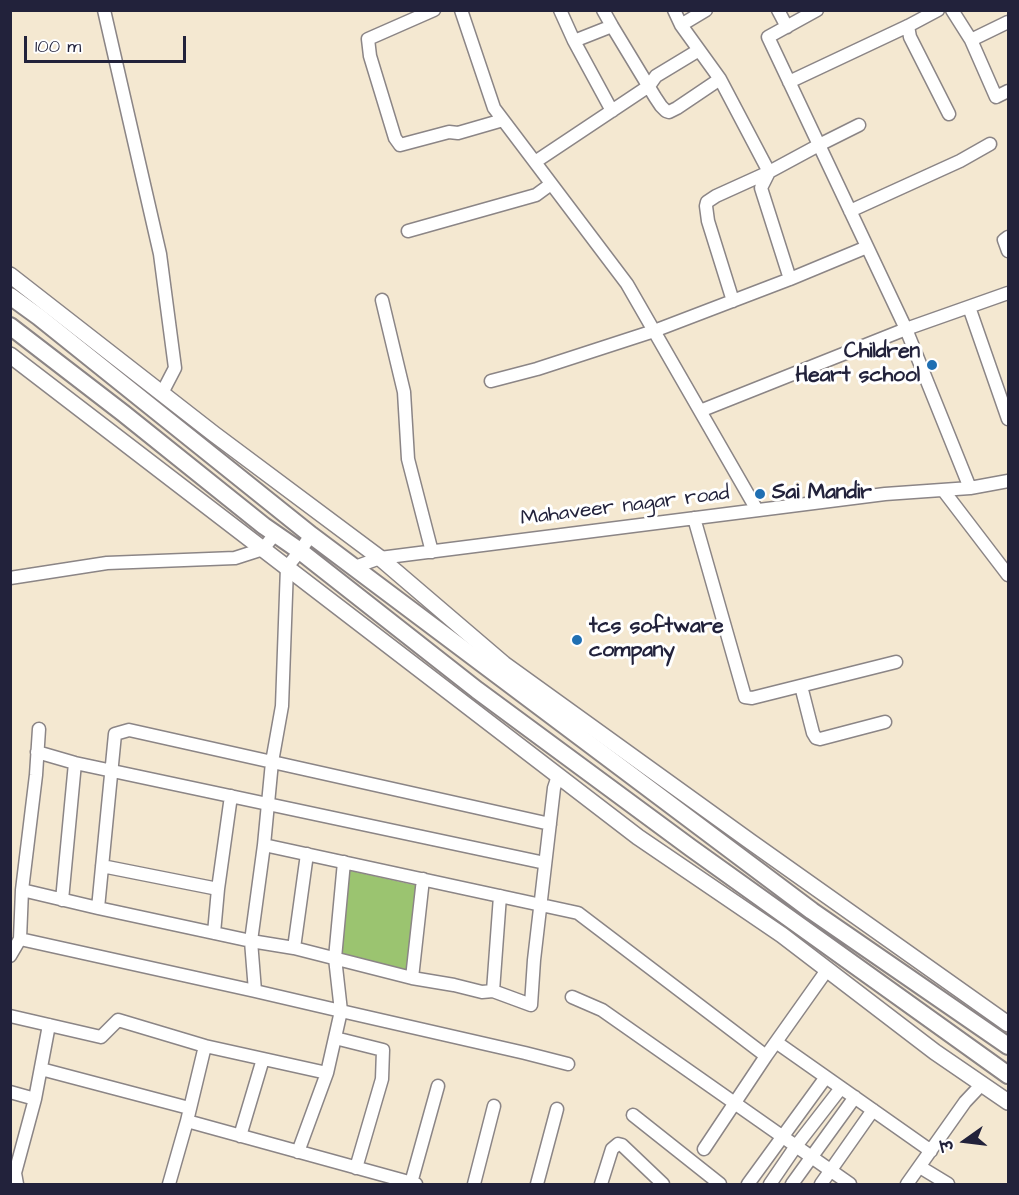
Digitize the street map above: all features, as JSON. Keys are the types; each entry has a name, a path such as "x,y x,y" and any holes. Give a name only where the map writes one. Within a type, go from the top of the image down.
{"highway":[{"path":"10,296 310,535 812,911 1008,1046"},
{"path":"10,326 477,690 635,807 1008,1075"}],"main road":[{"path":"10,275 380,558 504,664 1008,1024"},
{"path":"10,355 638,837 782,935 935,1052 1008,1102"}],"street":[{"path":"104,10 160,254 175,368 162,393"},
{"path":"434,10 368,39 370,56 395,138 400,145 449,132 458,133 503,120"},
{"path":"461,10 494,108 627,284 757,510"},
{"path":"560,10 574,42 612,111"},
{"path":"603,10 661,106 669,112 720,79"},
{"path":"674,10 681,24 720,79 770,172"},
{"path":"681,24 706,10"},
{"path":"778,10 787,27"},
{"path":"817,10 768,37 906,329 970,488"},
{"path":"789,82 938,10"},
{"path":"952,10 971,40 996,97 1008,91"},
{"path":"971,40 1008,22"},
{"path":"574,42 612,26"},
{"path":"908,26 910,37 949,114"},
{"path":"535,162 649,86 656,76 699,50"},
{"path":"733,301 708,221 707,202 859,125"},
{"path":"850,211 960,161 990,144"},
{"path":"770,172 761,188 790,279"},
{"path":"408,231 536,195 551,184"},
{"path":"1008,237 1004,240 1008,251"},
{"path":"491,381 537,369 654,331 867,247"},
{"path":"700,411 906,329 1008,293"},
{"path":"382,300 404,392 408,459 432,552"},
{"path":"969,307 1008,419"},
{"name":"Mahaveer nagar road","path":"355,567 380,558 885,494 970,488 1008,481"},
{"path":"943,490 1008,575"},
{"path":"694,518 746,697 752,698 896,662"},
{"path":"10,578 107,563 235,558 263,549 275,534"},
{"path":"255,991 251,941 272,762 282,706 287,567 310,535"},
{"path":"801,686 816,738 820,739 885,723"},
{"path":"10,956 20,939 22,890 36,775 39,729"},
{"path":"98,908 115,734 129,730 550,824"},
{"path":"37,752 75,763 545,863"},
{"path":"62,900 75,763"},
{"path":"22,890 251,941 294,948 412,978 483,992 494,992 531,1005 540,904 554,788 558,776"},
{"path":"214,933 231,796"},
{"path":"264,844 578,913 766,1056"},
{"path":"294,948 307,854"},
{"path":"298,1152 327,1073 341,1011 335,958 344,862"},
{"path":"102,866 218,889"},
{"path":"412,978 423,879"},
{"path":"494,992 500,896"},
{"path":"20,939 568,1064"},
{"path":"704,1149 827,970"},
{"path":"573,997 602,1010 850,1185"},
{"path":"10,1016 101,1037 118,1020 205,1046 327,1073"},
{"path":"17,1185 15,1173 35,1099 49,1025"},
{"path":"335,1038 383,1050 382,1079 356,1168"},
{"path":"776,1042 931,1150"},
{"path":"169,1185 205,1046"},
{"path":"240,1136 263,1059"},
{"path":"41,1070 189,1108"},
{"path":"748,1185 826,1077"},
{"path":"908,1185 964,1102 982,1084"},
{"path":"187,1121 414,1184 438,1086"},
{"path":"770,1185 796,1146 841,1088"},
{"path":"10,1092 35,1099"},
{"path":"792,1185 855,1097"},
{"path":"474,1185 494,1106"},
{"path":"537,1185 557,1108"},
{"path":"821,1185 873,1110"},
{"path":"633,1115 720,1185"},
{"path":"601,1185 612,1149 618,1144 622,1145 663,1185"},
{"path":"920,1167 948,1185"}],"green space":[{"path":"347,870 419,886 407,973 335,957"}],"place":[{"name":"Children Heart school","path":"932,365"},
{"name":"Sai Mandir","path":"760,494"},
{"name":"tcs software company","path":"577,640"}]}
